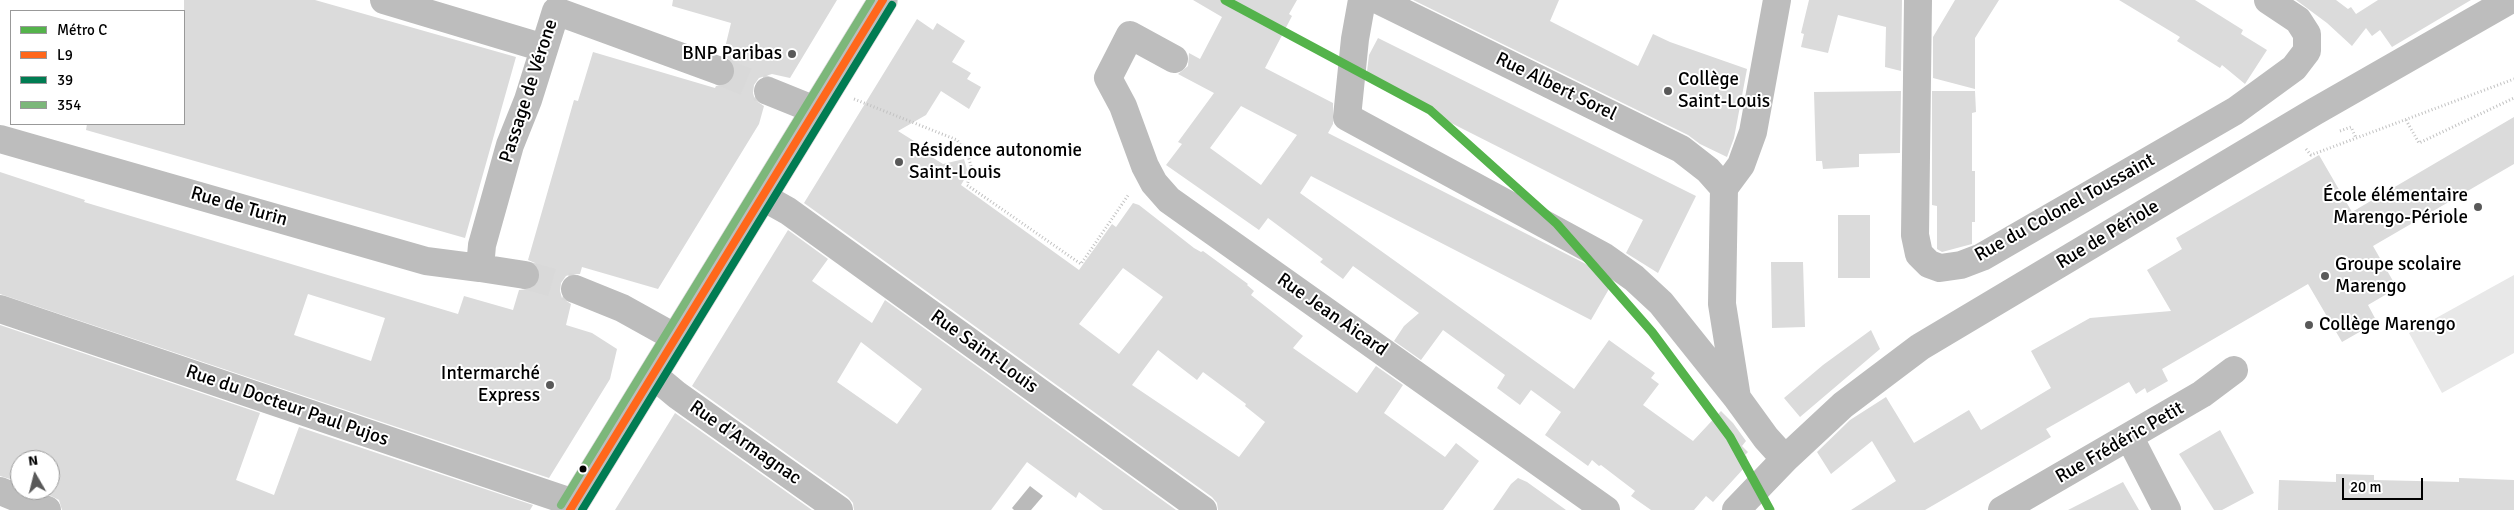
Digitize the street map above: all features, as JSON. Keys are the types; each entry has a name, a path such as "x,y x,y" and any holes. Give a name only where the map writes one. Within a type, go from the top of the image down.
{"street":[{"path":"384,0 544,48"},
{"path":"572,506 882,0"},
{"path":"1362,0 1355,39 1347,117 1603,256 1634,278 1661,303 1737,398 1766,438 1785,459"},
{"name":"Rue Albert Sorel","path":"1378,0 1412,7 1681,149 1708,170 1724,188"},
{"path":"1737,398 1722,304 1724,188 1740,165 1753,132 1777,0"},
{"name":"Rue du Colonel Toussaint","path":"1918,0 1915,235 1920,254 1929,264 1940,268 1961,265 1982,257 2235,111 2294,68 2307,51 2307,34 2298,20 2268,0"},
{"name":"Rue de Périole","path":"1736,510 1785,459 1843,405 1920,347 2290,126 2510,0"},
{"name":"Passage de Vérone","path":"480,268 482,245 510,145 528,100 544,48 551,5 720,71"},
{"name":"Rue Jean Aicard","path":"1174,60 1130,36 1108,78 1123,106 1139,152 1154,183 1170,200 1606,510"},
{"path":"768,91 821,100"},
{"name":"Rue de Turin","path":"0,139 426,261 480,268"},
{"name":"Rue Saint-Louis","path":"763,197 795,216 1203,510"},
{"path":"480,268 524,275"},
{"path":"575,289 622,308 676,338"},
{"name":"Rue du Docteur Paul Pujos","path":"0,309 572,506"},
{"name":"Rue Frédéric Petit","path":"2002,510 2130,438 2202,394 2234,370"},
{"name":"Rue d'Armagnac","path":"653,375 677,395 839,510"},
{"path":"2130,438 2167,510"},
{"path":"0,491 47,510"}],"path":[{"path":"2290,126 2311,155 2514,79"},
{"path":"2406,120 2418,143 2514,98"},
{"path":"821,100 878,107 957,140 968,155 972,170 967,185 1081,264 1133,189 1154,183"}],"shaded area":[{"path":"2514,275 2514,353 2442,393 2409,333"},
{"path":"1030,486 1043,496 1031,510 1014,510 1012,508"}],"building":[{"path":"184,0 315,0 516,57 465,238 86,130 87,125 185,125"},
{"path":"673,0 837,0 790,78 772,74 759,78 754,85 753,93 755,100 764,106 759,124 658,289 582,267 580,274 566,276 561,283 560,291 562,298 571,304 566,325 592,333 617,349 610,379 549,478 0,294 0,172 85,200 84,202 458,314 464,296 513,310 519,290 531,289 540,278 539,269 535,263 528,260 574,100 578,101 593,52 715,88 716,86 730,83 734,77 735,69 732,61 723,56 731,23 672,6","holes":["308,294 385,318 371,361 294,335"]},
{"path":"1193,0 1297,0 1289,14 1292,16 1265,68 1333,103 1333,124 1328,133 1584,263 1613,282 1591,320 1311,176 1300,193 1574,389 1609,340 1655,373 1651,378 1659,384 1643,405 1693,441 1721,411 1733,423 1746,441 1742,446 1748,452 1745,455 1747,457 1741,463 1745,467 1713,502 1706,496 1694,510 1651,510 1631,496 1635,491 1601,465 1599,466 1592,460 1588,466 1545,435 1561,412 1531,390 1520,405 1497,388 1505,375 1443,330 1421,360 1394,341 1404,326 1419,313 1353,266 1343,279 1320,262 1323,259 1268,218 1259,230 1166,165 1182,144 1178,142 1214,93 1178,74 1188,66 1189,53 1200,59 1222,17","holes":["1241,106 1297,135 1261,185 1210,148"]},
{"name":"Collège Saint-Louis","path":"1413,0 1559,0 1550,21 1638,66 1653,34 1670,42 1747,69 1734,138 1727,157 1700,144 1688,135"},
{"path":"1809,0 1902,0 1901,71 1885,67 1886,27 1838,15 1828,53 1801,47 1804,34 1801,33"},
{"path":"1955,0 1999,0 1975,38 1975,89 1933,78 1933,37"},
{"path":"2119,0 2195,0 2243,30 2241,34 2267,50 2245,84 2222,65 2220,68 2177,41 2180,37"},
{"path":"2296,0 2336,0 2348,9 2351,7 2356,14 2378,0 2471,0 2392,47 2380,30 2372,36 2366,28 2352,46 2327,23"},
{"path":"917,19 933,30 937,23 965,41 952,62 971,73 967,79 981,87 969,109 941,91 926,115 898,131 914,141 912,145 943,164 964,159 968,173 961,185 1079,270 1112,224 1116,227 1133,203 1139,205 1194,248 1201,252 1203,251 1248,284 1254,291 1251,295 1303,336 1293,348 1357,393 1376,366 1403,385 1384,413 1445,457 1456,443 1479,461 1443,510 1218,510 1217,503 1212,497 804,203","holes":["1123,268 1163,297 1119,354 1079,324","1158,350 1197,380 1203,372 1246,404 1245,406 1265,422 1239,457 1132,385"]},
{"path":"1378,38 1696,196 1658,273 1626,253 1643,220 1366,80 1369,55"},
{"path":"1901,91 1900,153 1859,154 1859,167 1823,169 1822,161 1816,161 1814,92"},
{"path":"1932,91 1975,91 1976,112 1972,113 1972,171 1975,171 1975,222 1972,222 1972,244 1942,252 1937,249 1937,206 1932,205"},
{"path":"2514,117 2514,164 2373,246 2397,288 2368,305 2377,322 2342,342 2308,284 2162,369 2168,381 2147,393 2145,388 2136,394 2129,382 2046,429 2051,437 1925,510 1851,510 1896,481 1872,441 1831,474 1817,452 1850,420 1886,397 1914,443 1969,410 1981,430 2051,388 2031,351 2090,318 2171,311 2147,270 2182,249 2176,238 2319,155 2352,212"},
{"path":"1838,215 1870,215 1870,278 1838,278"},
{"path":"788,230 828,259 812,281 872,323 885,300 1176,510 1103,510 1079,492 1076,498 1027,462 991,510 854,510 853,503 848,497 692,386","holes":["861,342 922,389 897,424 837,382"]},
{"path":"1771,262 1803,262 1805,327 1772,328"},
{"path":"0,325 260,413 236,480 274,495 299,427 533,505 530,510 62,510 59,500 60,450 10,450 10,479 0,476"},
{"path":"1871,330 1880,349 1800,417 1784,398 1823,365"},
{"path":"675,413 812,510 615,510"},
{"path":"2220,430 2254,493 2222,510 2214,510 2179,454"},
{"path":"2336,474 2374,475 2374,480 2459,482 2459,478 2514,480 2514,510 2278,510 2279,480 2336,482"},
{"path":"1518,478 1527,482 1566,510 1493,510 1511,484"},
{"path":"2123,482 2139,510 2068,510"}],"tunnel":[{"path":"720,71 768,91"},
{"path":"525,275 575,289"}],"metro line":[{"name":"C","path":"1225,0 1430,110 1557,224 1652,332 1730,437 1770,510"}],"transit line":[{"name":"354","path":"561,505 871,0"},
{"name":"L9","path":"570,510 883,0"},
{"name":"39","path":"582,510 892,5"}],"place":[{"name":"BNP Paribas","path":"792,54"},
{"name":"Collège Saint-Louis","path":"1668,91"},
{"name":"Résidence autonomie Saint-Louis","path":"899,162"},
{"name":"École élémentaire Marengo-Périole","path":"2478,207"},
{"name":"Groupe scolaire Marengo","path":"2325,276"},
{"name":"Collège Marengo","path":"2309,325"},
{"name":"Intermarché Express","path":"550,385"}]}
